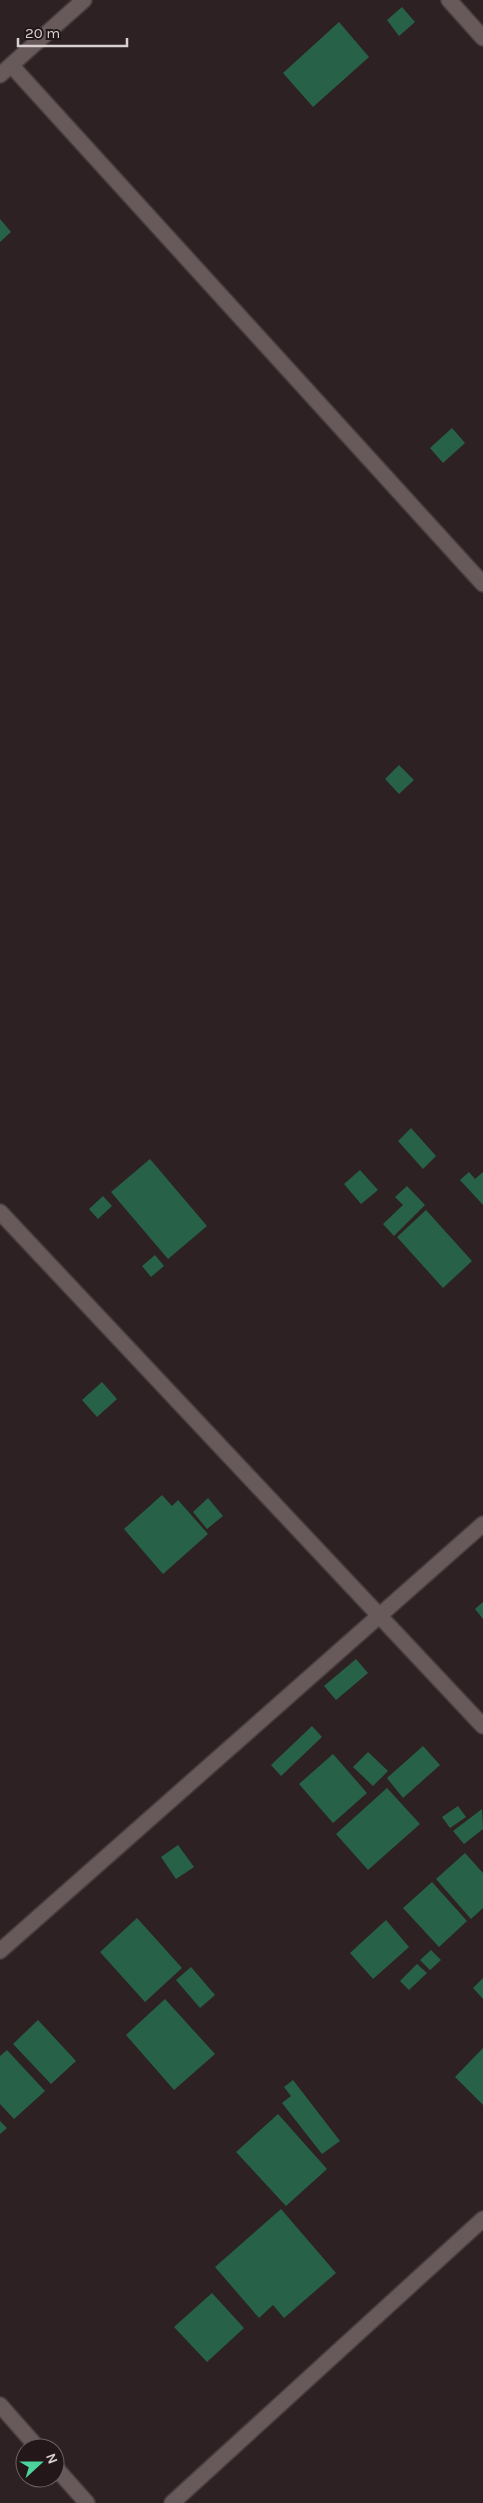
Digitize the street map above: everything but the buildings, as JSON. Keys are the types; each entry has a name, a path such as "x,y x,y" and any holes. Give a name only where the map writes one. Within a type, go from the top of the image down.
{"street":[{"path":"84,0 6,70 483,584"},
{"path":"448,0 483,38"},
{"path":"0,1212 483,1726"},
{"path":"0,1951 483,1524"},
{"path":"172,2503 483,2219"},
{"path":"0,2405 29,2438"},
{"path":"65,2477 88,2503"}]}
